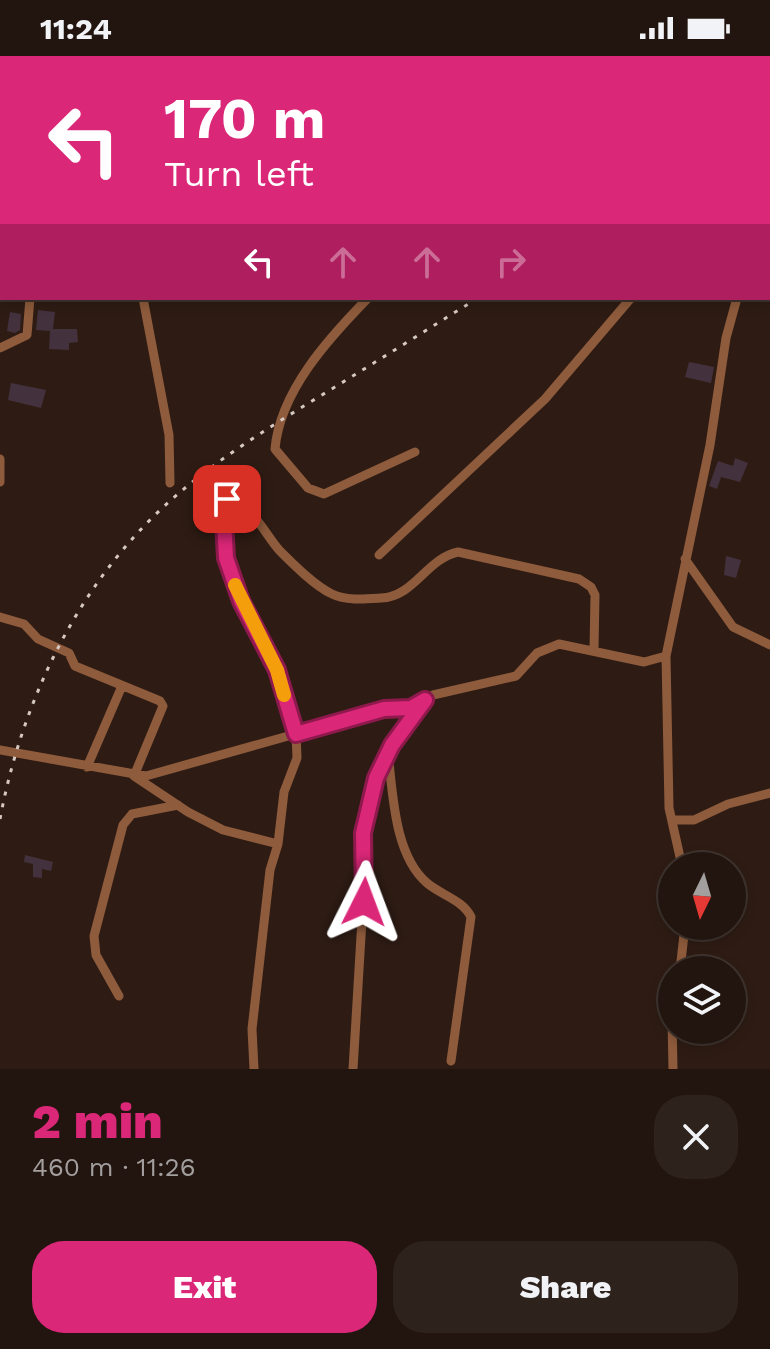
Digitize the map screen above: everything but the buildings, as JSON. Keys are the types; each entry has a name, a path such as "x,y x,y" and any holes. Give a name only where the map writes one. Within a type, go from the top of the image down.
{"street":[{"path":"0,348 27,335 30,300"},
{"path":"143,300 169,435 170,483"},
{"path":"366,300 338,329 287,403 277,423 275,449 308,488 324,494 337,491 415,452"},
{"path":"379,555 545,399 629,300"},
{"path":"679,852 669,808 666,656 710,445 726,338 736,300"},
{"path":"0,459 0,482"},
{"path":"254,1069 252,1029 270,870 278,844 284,792 297,762 296,734 277,670 241,601 226,558 223,501 227,499 263,526 278,550 321,588 341,598 396,596 443,555 458,552 579,579 591,587 595,595 594,649"},
{"path":"685,559 733,627 770,645"},
{"path":"0,617 30,627 38,639 69,653 75,666 160,701 163,706 134,776"},
{"path":"0,750 134,776 155,775 384,709 411,708 425,700 516,676 547,647 570,644 644,662 666,656"},
{"path":"87,767 122,686"},
{"path":"353,1069 365,870 363,833 376,778 388,754 425,700"},
{"path":"388,754 395,807 409,857 425,882 467,908 471,917 451,1061"},
{"path":"134,776 223,830 278,844"},
{"path":"673,820 688,821 728,804 770,793"},
{"path":"119,996 96,955 94,936 123,825 132,814 178,805"},
{"path":"672,1044 673,1069"}],"railway":[{"path":"0,819 21,736 54,655 75,617 125,547 173,498 230,454 475,300"}],"slow traffic":[{"path":"235,585 277,670 284,695"}],"route":[{"path":"227,499 223,501 226,558 241,601 277,670 296,734 384,709 404,710 425,700 392,745 376,778 362,840 364,902"}]}
